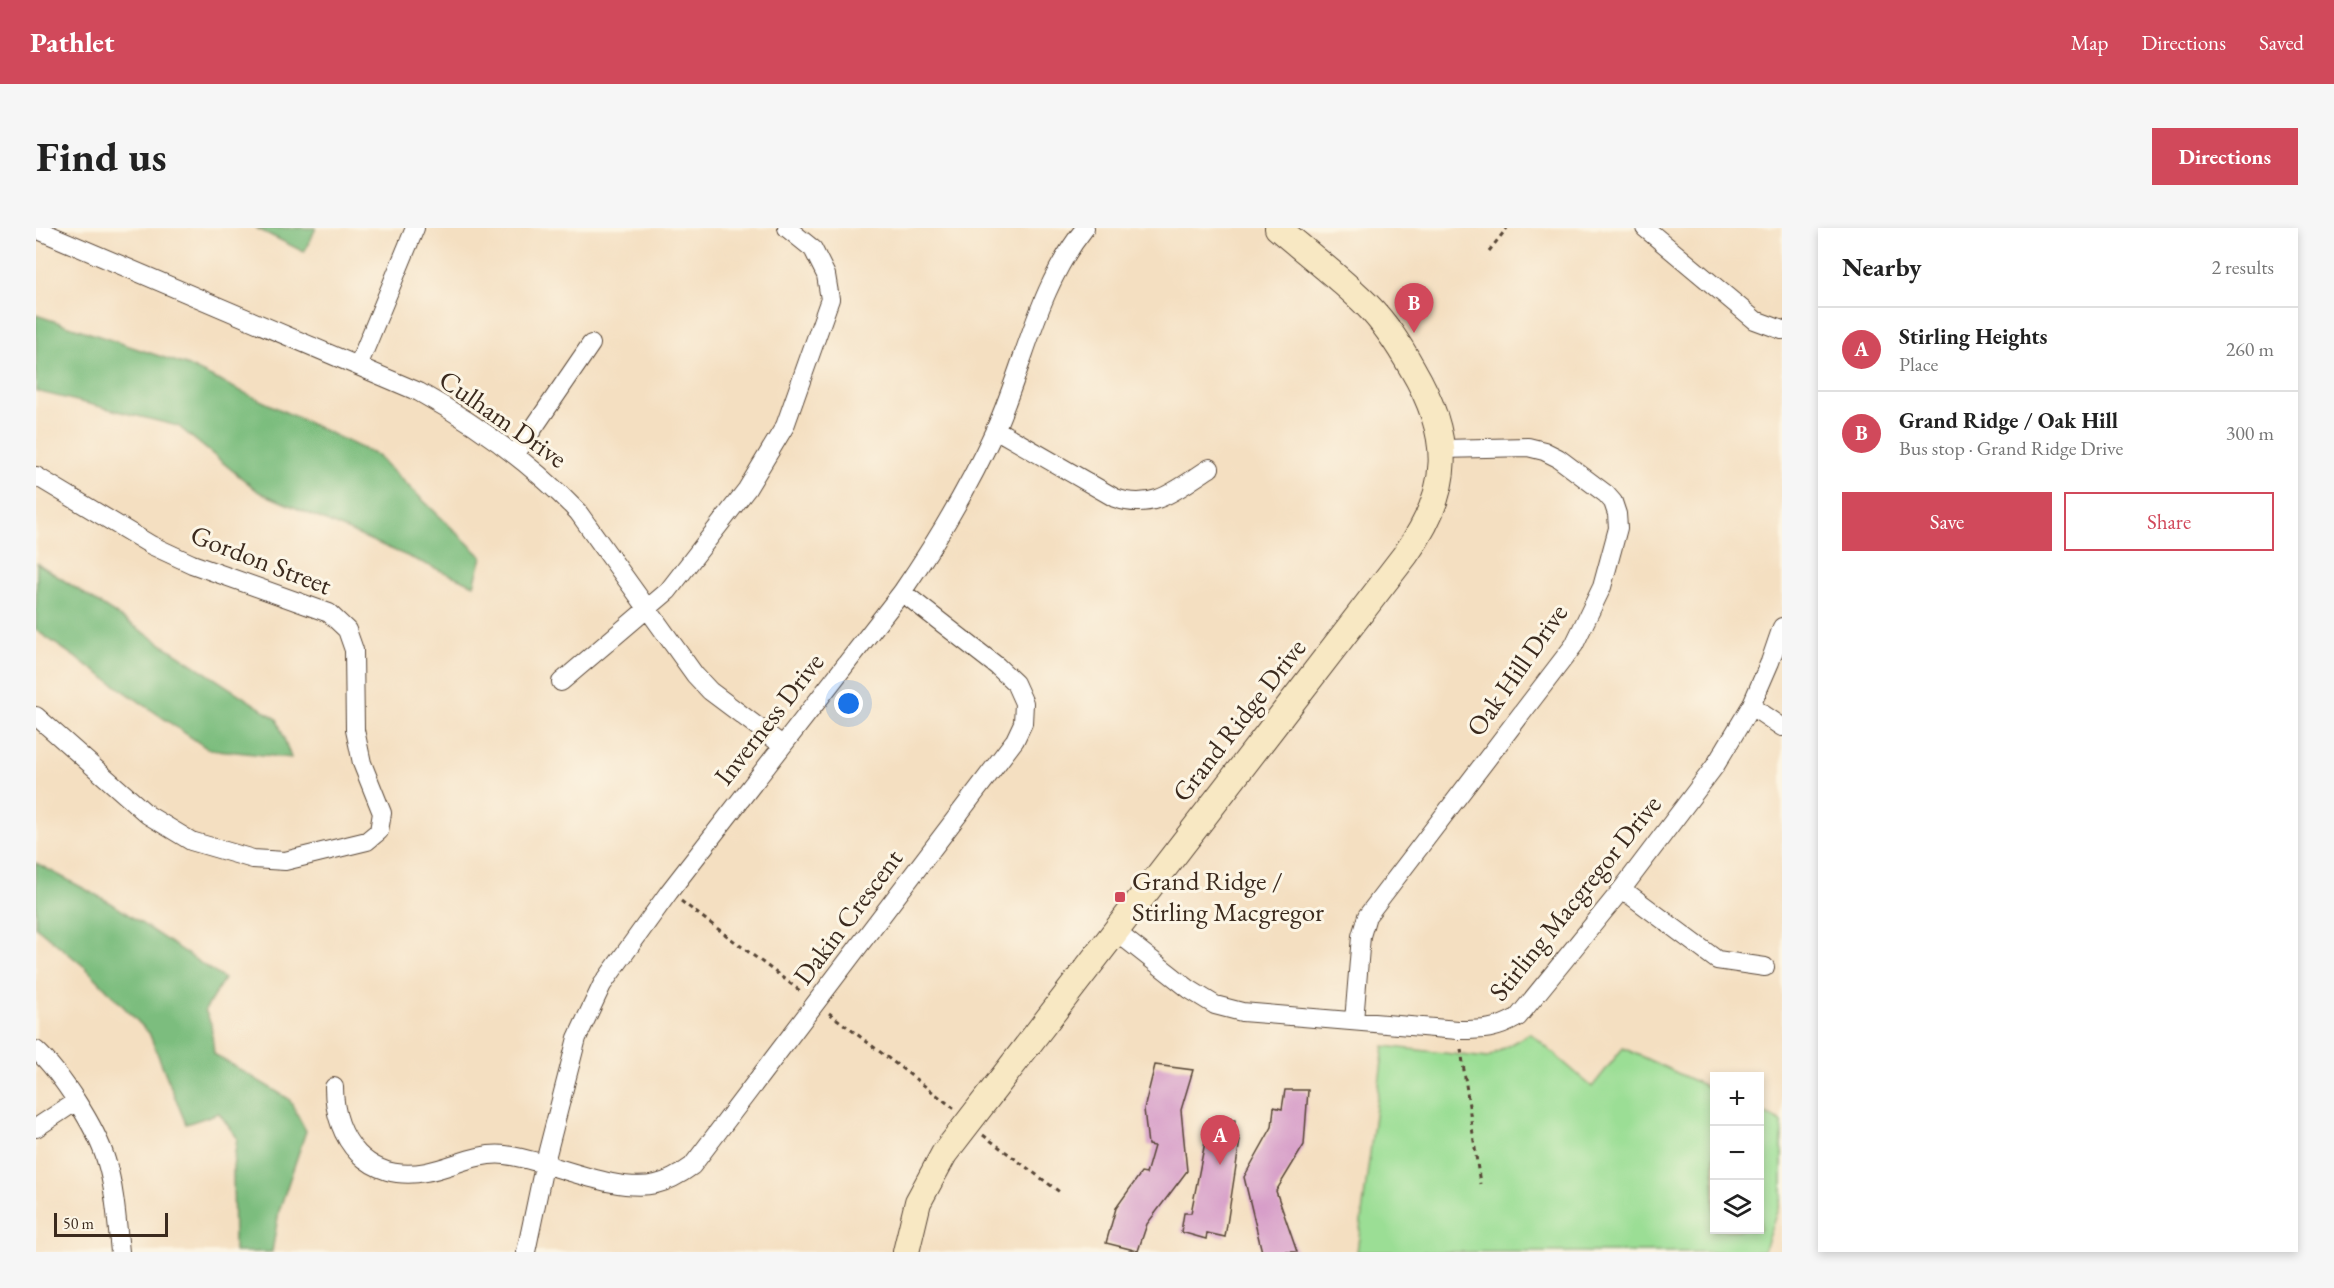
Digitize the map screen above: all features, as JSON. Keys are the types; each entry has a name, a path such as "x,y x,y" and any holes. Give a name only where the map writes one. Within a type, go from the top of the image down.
{"street":[{"path":"358,366 415,228"},
{"path":"561,682 668,591 747,489 785,426 830,299 826,275 813,249 787,228"},
{"name":"Inverness Drive","path":"526,1252 544,1166 577,1038 602,985 669,892 902,592 933,547 995,429 1057,268 1085,228"},
{"name":"Grand Ridge Drive","path":"906,1252 918,1202 944,1154 1420,534 1431,513 1440,481 1443,449 1439,427 1425,390 1390,332 1367,304 1278,228"},
{"path":"1645,228 1755,320 1782,330"},
{"name":"Culham Drive","path":"36,229 419,392 456,412 515,455 555,488 578,512 647,610 710,691 782,745"},
{"path":"515,455 591,344"},
{"path":"995,429 1115,498 1130,503 1146,504 1164,497 1210,468"},
{"name":"Oak Hill Drive","path":"1354,1021 1361,936 1367,916 1574,645 1602,587 1618,528 1615,508 1606,494 1558,458 1544,451 1528,447 1443,449"},
{"name":"Gordon Street","path":"36,476 151,545 192,564 328,613 347,630 354,650 355,730 362,763 382,813 379,831 367,841 285,861 253,859 191,841 148,815 36,716"},
{"name":"Dakin Crescent","path":"334,1087 334,1103 338,1121 345,1138 354,1151 380,1168 397,1172 423,1173 482,1156 494,1155 522,1159 626,1185 655,1185 675,1178 692,1166 1015,740 1023,723 1024,703 1015,683 998,666 902,592"},
{"name":"Stirling Macgregor Drive","path":"1114,930 1189,989 1215,1005 1242,1012 1458,1030 1485,1030 1502,1027 1518,1017 1622,889 1715,766 1751,706 1782,627"},
{"path":"1751,706 1782,727"},
{"path":"1622,889 1717,960 1765,967"},
{"path":"36,1050 65,1085 106,1159 120,1252"},
{"path":"36,1128 75,1102"}],"path":[{"path":"1488,251 1507,228"},
{"path":"669,892 809,998"},
{"path":"825,1010 959,1112"},
{"path":"1461,1049 1480,1184"},
{"path":"976,1130 1061,1193"}],"green space":[{"path":"256,228 316,228 304,252"},
{"path":"36,315 186,365 376,455 482,557 474,585 259,492 178,426 36,391"},
{"path":"37,563 277,719 291,758 208,749 36,630"},
{"path":"36,863 111,903 224,979 205,1010 211,1024 214,1054 289,1099 306,1131 279,1211 272,1252 234,1252 233,1167 237,1138 219,1113 186,1124 149,1033 86,968 36,927"},
{"path":"1530,1033 1592,1087 1623,1048 1710,1088 1710,1234 1764,1234 1764,1113 1782,1122 1782,1197 1763,1252 1357,1252 1384,1046 1487,1058"}],"building":[{"path":"1155,1065 1193,1070 1181,1110 1187,1171 1147,1224 1138,1251 1106,1243 1116,1208 1141,1173 1146,1174 1154,1146 1148,1145 1144,1109"},
{"path":"1285,1090 1308,1090 1304,1145 1276,1191 1297,1252 1262,1252 1244,1177 1272,1127 1274,1107 1282,1109"},
{"path":"1217,1116 1235,1120 1234,1130 1240,1140 1225,1237 1207,1233 1206,1239 1181,1232 1184,1213 1191,1213 1207,1132 1215,1125"}],"place":[{"name":"Grand Ridge / Oak Hill","path":"1414,333"},
{"name":"Grand Ridge / Stirling Macgregor","path":"1120,897"},
{"name":"Stirling Heights","path":"1220,1165"}]}
